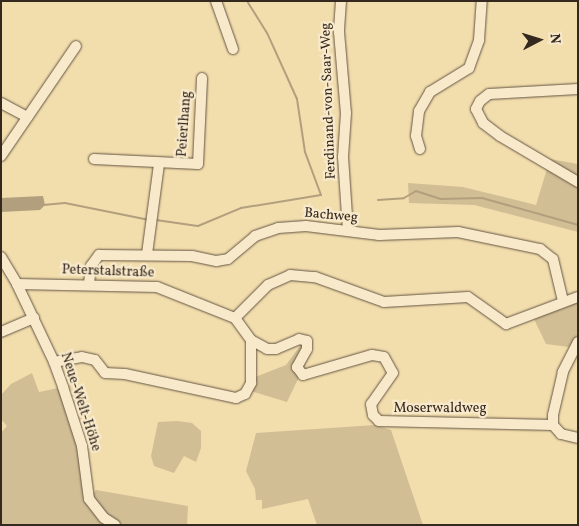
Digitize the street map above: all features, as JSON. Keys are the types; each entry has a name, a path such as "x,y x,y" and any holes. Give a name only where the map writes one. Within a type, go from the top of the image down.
{"street":[{"path":"216,1 233,49"},
{"name":"Ferdinand-von-Saar-Weg","path":"341,1 339,32 346,114 344,157 348,230"},
{"path":"420,149 416,136 419,111 430,92 469,68 479,40 482,1"},
{"path":"1,156 76,46"},
{"name":"Peierlhang","path":"94,159 159,164 198,164 202,78"},
{"path":"578,89 489,94 480,101 476,109 483,123 494,132 578,182"},
{"path":"1,103 27,117"},
{"name":"Peierlhang","path":"147,254 159,164"},
{"name":"Bachweg","path":"88,284 91,266 100,256 147,254 192,256 216,261 228,259 255,236 278,228 348,230 379,235 458,232 540,249 554,259 563,301"},
{"path":"1,257 16,284"},
{"path":"54,362 82,357 95,360 105,373 124,374 236,398 245,394 251,383 251,340 235,318 268,285 290,275 315,277 384,302 468,297 506,324 524,320 563,301 578,298"},
{"name":"Peterstalstraße","path":"16,284 88,284 157,287 235,318"},
{"name":"Neue-Welt-Höhe","path":"16,284 54,362 82,446 89,499 104,518 115,525"},
{"path":"1,332 34,318"},
{"name":"Moserwaldweg","path":"251,340 272,350 299,339 307,341 308,349 297,367 303,375 363,357 375,355 384,357 393,372 371,404 373,415 379,421 553,425"},
{"path":"578,342 563,372 553,425 561,434 578,438"}],"shaded area":[{"path":"550,159 578,164 578,232 474,205 409,203 408,183 463,187 536,205"},
{"path":"43,196 45,205 40,210 1,212 1,198"},
{"path":"578,300 578,336 569,347 546,344 534,319"},
{"path":"302,343 312,350 287,402 251,391 253,378 286,365"},
{"path":"32,373 39,392 63,387 89,499 115,525 1,525 1,433 7,426 1,419 1,395 11,384"},
{"path":"177,421 192,423 201,431 201,448 196,462 184,456 174,473 154,466 151,456 158,422"},
{"path":"375,425 391,430 423,525 317,525 308,499 262,509 262,500 256,500 255,489 246,471 256,433"},
{"path":"96,490 188,506 187,525 122,525 102,512 93,494"}],"waterway":[{"path":"156,220 198,226 241,208 321,195 305,152 297,99 267,33 248,2"},
{"path":"378,200 404,198 416,191 441,199 482,198 578,225"},
{"path":"43,205 65,203 149,220"}]}
